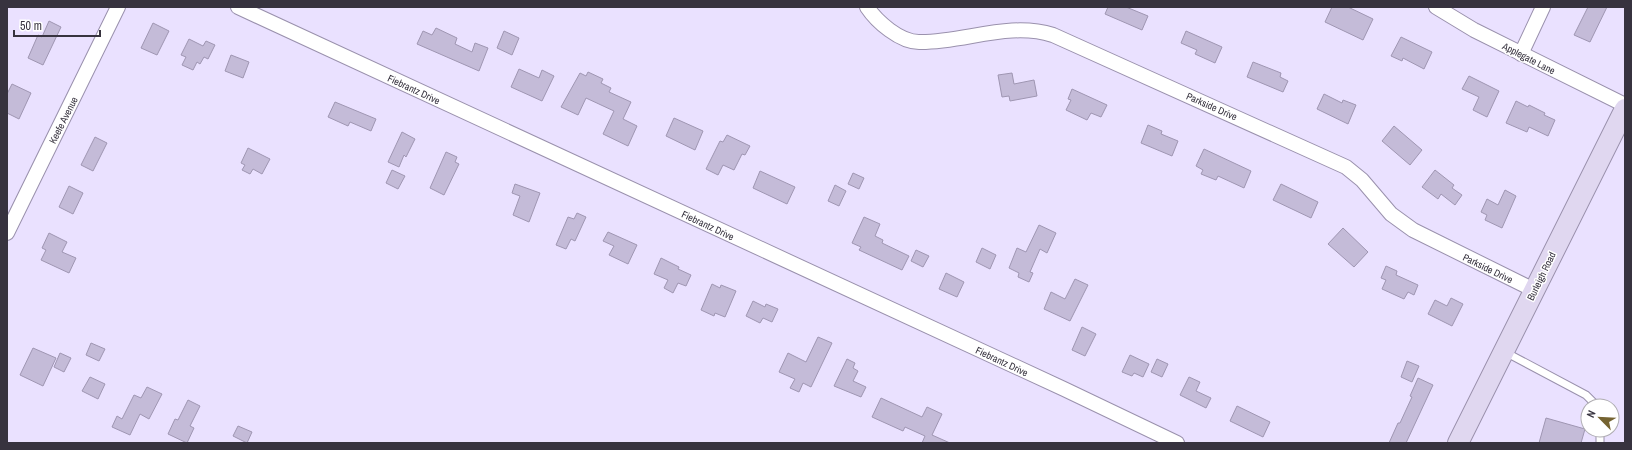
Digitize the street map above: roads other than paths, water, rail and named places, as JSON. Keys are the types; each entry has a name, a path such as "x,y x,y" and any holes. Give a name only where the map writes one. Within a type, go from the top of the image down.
{"street":[{"name":"Keefe Avenue","path":"7,233 118,7"},
{"name":"Fiebrantz Drive","path":"238,7 1178,443"},
{"name":"Parkside Drive","path":"867,7 880,24 905,40 918,42 962,38 1020,29 1039,30 1053,35 1346,167 1362,180 1391,214 1413,230 1534,290"},
{"name":"Applegate Lane","path":"1436,7 1474,30 1625,105"},
{"path":"1521,54 1543,7"},
{"name":"Burleigh Road","path":"1458,443 1505,352 1534,290 1625,109"}],"lane":[{"path":"1505,352 1589,398"}]}
